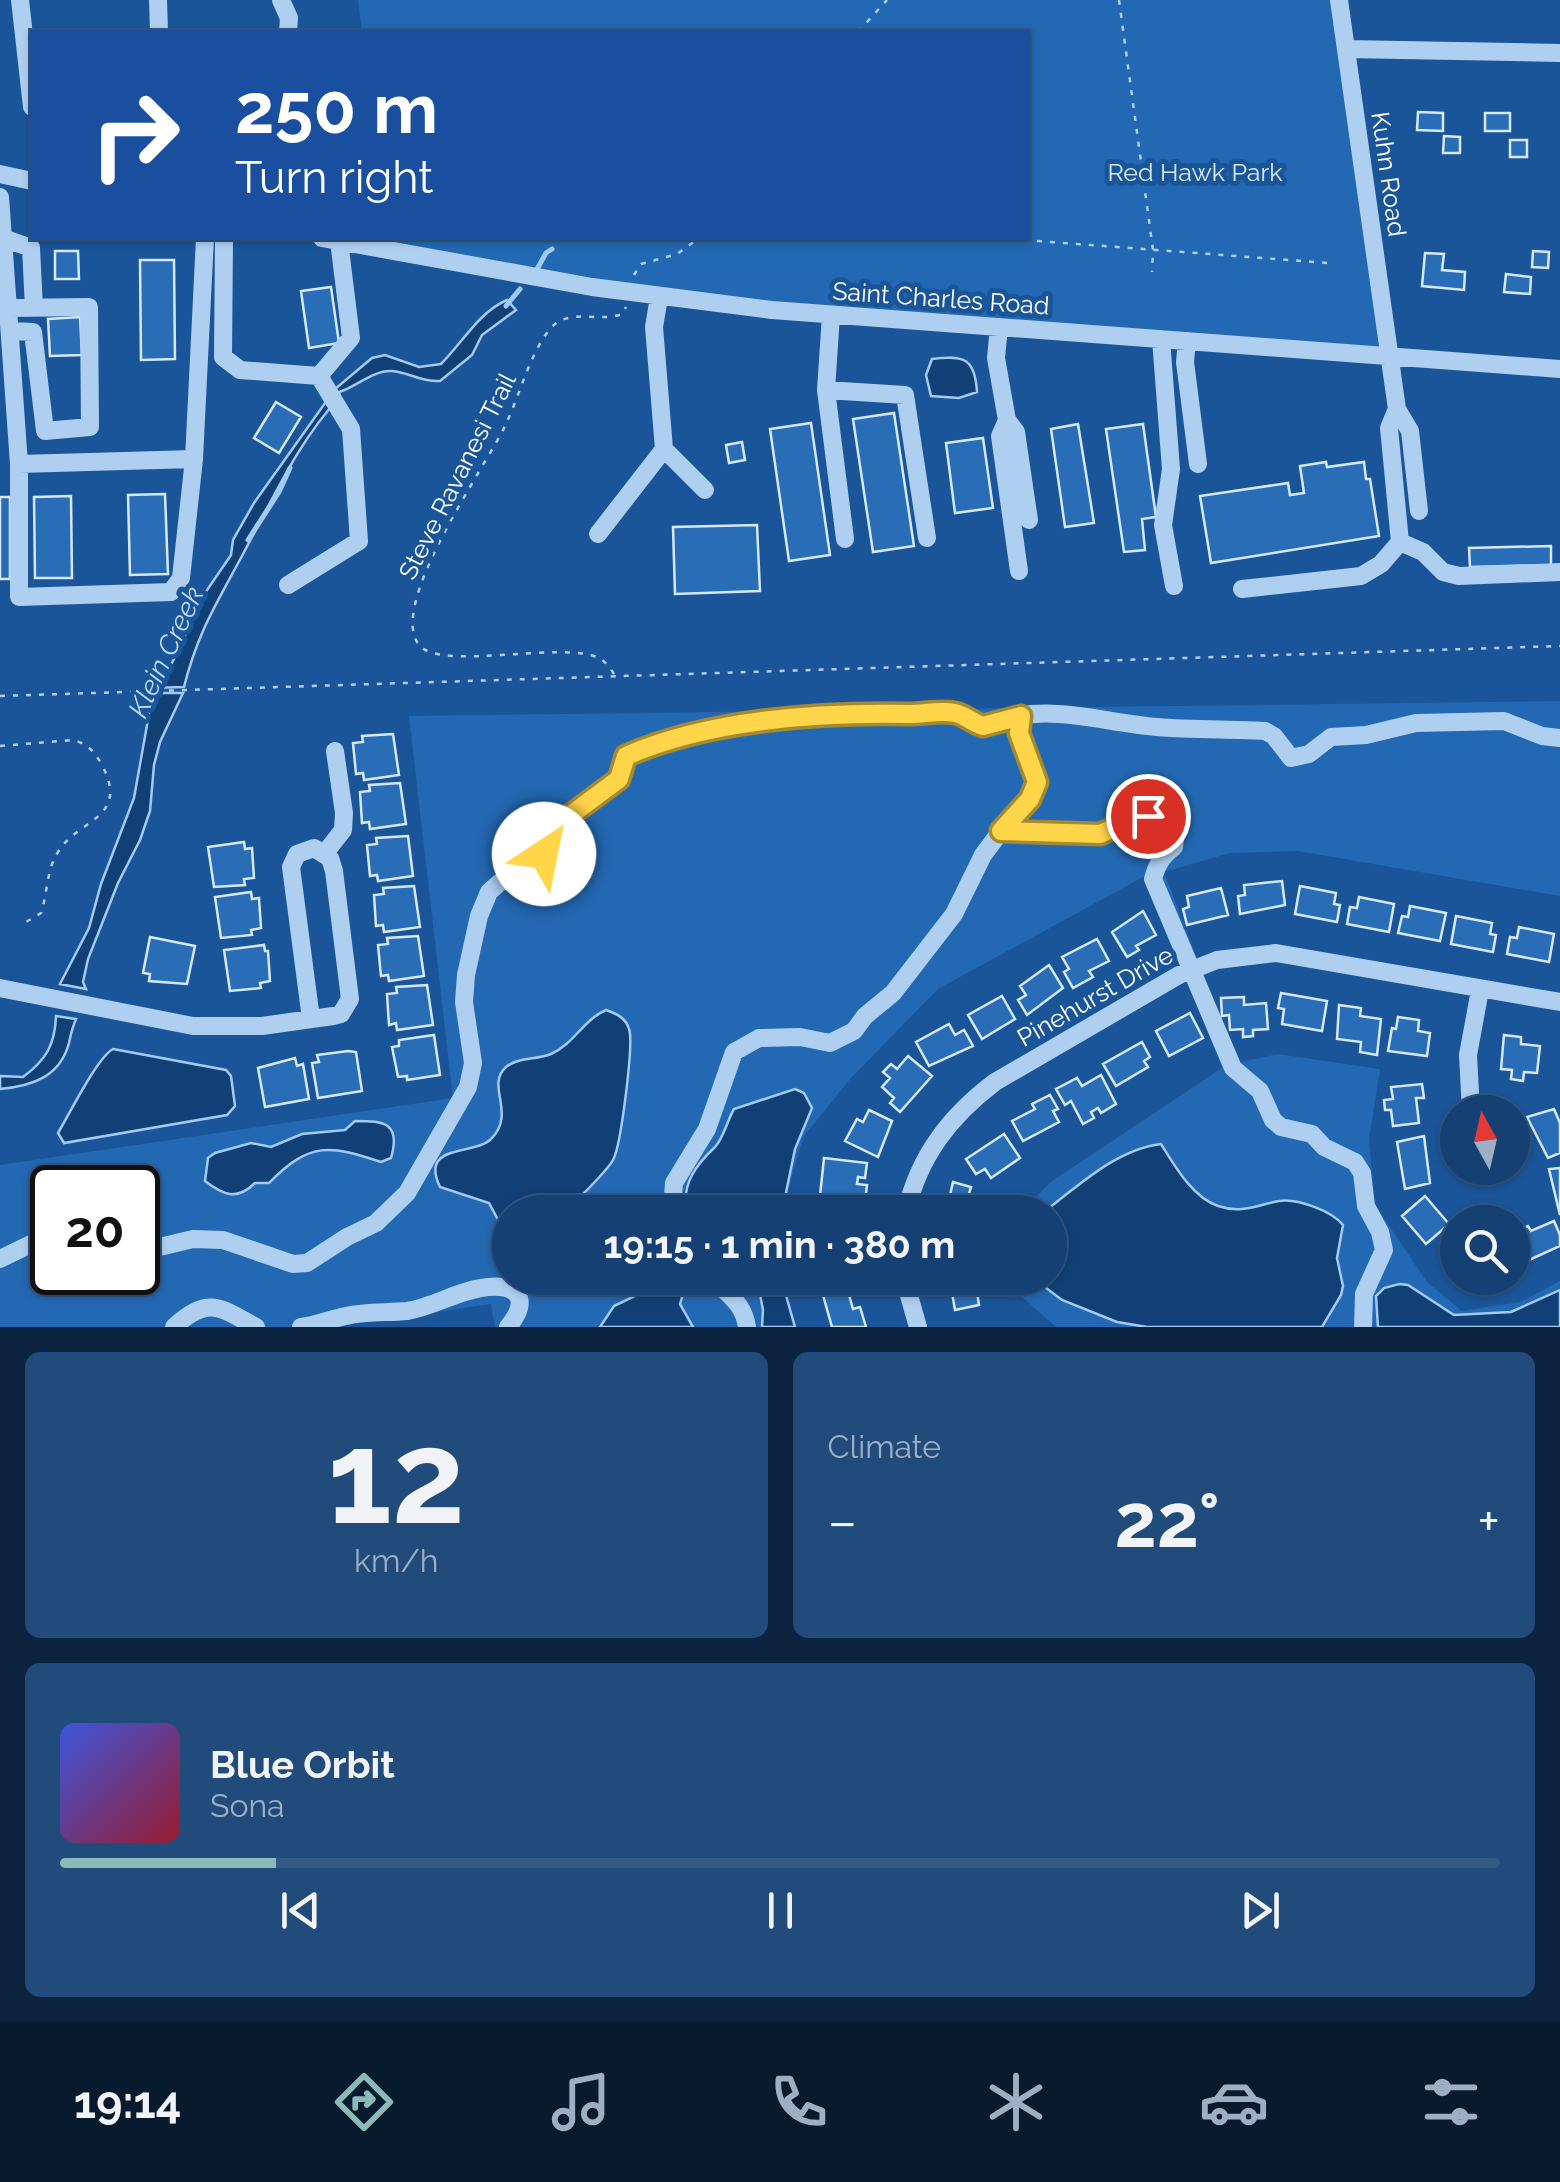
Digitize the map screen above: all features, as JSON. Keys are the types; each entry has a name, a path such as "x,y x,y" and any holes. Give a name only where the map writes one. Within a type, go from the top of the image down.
{"street":[{"path":"20,0 30,89"},
{"path":"158,0 159,30"},
{"path":"281,0 289,18 288,30"},
{"name":"Kuhn Road","path":"1339,0 1397,409"},
{"path":"1346,49 1560,53"},
{"path":"0,174 30,181"},
{"path":"0,196 19,464 19,597 171,592 181,578 194,459 205,240"},
{"path":"3,238 31,248 34,308"},
{"path":"224,240 223,357 240,370 319,376"},
{"path":"319,376 351,338 331,240"},
{"name":"Saint Charles Road","path":"336,240 659,297 832,315 1560,369"},
{"path":"659,297 654,327 664,449 704,490"},
{"path":"10,308 89,307 90,428 45,431 33,332 11,331"},
{"path":"832,315 826,390 845,539"},
{"path":"999,327 996,358 1007,420 1016,432 1029,520"},
{"path":"1161,339 1172,469 1163,526 1174,586"},
{"path":"1187,341 1184,362 1198,464"},
{"path":"288,586 358,541 352,428 319,376"},
{"path":"826,390 905,396 927,538"},
{"path":"1397,409 1410,431 1419,511"},
{"path":"1242,588 1361,576 1380,564 1400,542 1389,428 1397,409"},
{"path":"1007,420 1000,436 1018,571"},
{"path":"598,534 664,449"},
{"path":"19,464 194,459"},
{"path":"1400,542 1423,552 1443,572 1459,576 1560,572"},
{"path":"160,1247 193,1239 223,1240 293,1264 307,1263 376,1224 394,1207 407,1193 468,1087 473,1063 464,1002 470,952 490,892 498,883 535,867 552,829 619,779 626,756 738,724 875,713 961,714 983,726 1059,712 1155,727 1266,730 1291,758 1299,758 1331,737 1366,735 1416,723 1504,721 1542,736 1560,738"},
{"path":"673,1195 674,1183 707,1129 734,1052 759,1038 800,1036 830,1043 854,1032 865,1016 893,993 954,914 983,856 1030,799 1037,782 1019,733 1021,716"},
{"path":"325,852 343,830 334,751"},
{"path":"1001,831 1100,834 1148,816 1166,819 1175,839 1174,847 1164,854 1154,879 1232,1068 1260,1091 1280,1127 1312,1134 1324,1147 1355,1162 1362,1173 1366,1206 1380,1232 1384,1250 1364,1294 1362,1327"},
{"path":"0,988 192,1026 262,1026 311,1019 341,1014 350,999 334,871 325,852 314,848 304,850 292,860 291,867 311,1019"},
{"name":"Pinehurst Drive","path":"912,1195 944,1127 995,1082 1191,969 1217,960 1276,953 1560,1002"},
{"path":"1470,1095 1468,1055 1480,990"},
{"path":"0,1258 30,1244"},
{"path":"301,1327 348,1315 407,1311 482,1287 518,1293 519,1314 508,1327"},
{"path":"734,1295 744,1312 747,1327"},
{"path":"909,1295 918,1327"},
{"path":"174,1327 196,1310 213,1308 229,1310 256,1327"}],"path":[{"path":"860,30 886,0"},
{"path":"1119,0 1153,250 1152,272"},
{"path":"632,280 641,264 677,254 696,240"},
{"path":"1024,240 1328,262"},
{"name":"Steve Ravanesi Trail","path":"614,674 604,660 580,652 428,652 418,645 412,615 431,559 504,428 552,326 569,317 613,318 622,314 628,301"},
{"path":"0,696 1560,646"},
{"path":"0,746 73,740 83,743 95,752 109,787 103,814 73,835 58,852 51,864 41,913 26,922"}],"green space":[{"name":"Red Hawk Park","path":"358,0 1338,0 1391,358 678,302 389,250 388,240 1030,240 1030,30 362,30"},
{"path":"1560,701 1560,896 1298,851 1230,853 1164,872 1237,1063 1278,1054 1380,1069 1369,1140 1375,1205 1427,1282 1462,1311 1520,1302 1560,1281 1560,1327 1056,1327 1021,1296 1067,1295 1067,1195 1038,1195 1052,1181 1222,1068 1145,876 938,989 851,1078 803,1137 787,1195 492,1195 492,1295 786,1295 795,1327 495,1327 491,1304 332,1327 0,1327 0,1165 453,1098 409,716"}],"shaded area":[{"path":"507,300 516,310 482,335 472,355 440,381 385,371 339,392 340,397 287,472 217,603 195,649 184,687 148,688 172,663 205,593 231,555 233,540 254,503 335,389 372,358 385,355 419,367 441,364 480,320"},
{"path":"932,359 966,361 974,372 977,392 959,398 931,396 926,375"},
{"path":"147,693 183,693 160,742 150,811 88,959 83,982 86,989 60,984 89,928 101,884 134,798 149,714"},
{"path":"606,1010 617,1015 626,1022 630,1038 616,1151 598,1179 582,1195 492,1195 492,1209 489,1203 440,1187 435,1173 442,1157 483,1144 498,1129 502,1110 498,1083 506,1067 559,1050"},
{"path":"56,1016 76,1019 59,1064 34,1082 0,1089 0,1076 23,1077 43,1058 54,1035"},
{"path":"113,1049 226,1070 231,1076 235,1106 227,1115 64,1143 58,1133 92,1074"},
{"path":"795,1089 804,1093 812,1108 795,1149 786,1195 686,1195 692,1176 718,1143 734,1109"},
{"path":"355,1121 388,1126 394,1137 391,1158 381,1162 348,1152 321,1150 297,1160 269,1183 255,1183 236,1194 224,1193 205,1181 208,1158 215,1153 251,1143 271,1147 302,1134 345,1130"},
{"path":"1161,1144 1192,1188 1218,1206 1242,1209 1279,1201 1295,1202 1323,1210 1343,1225 1337,1258 1343,1286 1322,1327 1147,1327 1117,1322 1055,1295 1067,1295 1065,1195 1114,1161"},
{"path":"1408,1285 1454,1315 1511,1312 1560,1290 1560,1327 1378,1327 1376,1296 1384,1288"},
{"path":"637,1295 683,1295 680,1304 693,1327 600,1327 614,1306"},
{"path":"760,1295 786,1295 795,1327 762,1327"}],"building":[{"path":"1418,112 1443,113 1443,131 1417,130"},
{"path":"1485,113 1510,113 1510,131 1485,131"},
{"path":"1444,136 1460,137 1460,153 1443,153"},
{"path":"1510,140 1527,140 1527,157 1510,157"},
{"path":"55,251 78,251 79,279 55,279"},
{"path":"1533,251 1549,252 1548,268 1532,267"},
{"path":"1425,253 1444,254 1442,270 1465,272 1464,290 1422,286"},
{"path":"140,260 174,260 175,359 141,360"},
{"path":"1506,274 1531,277 1530,294 1504,292"},
{"path":"331,287 339,343 309,348 301,291"},
{"path":"80,317 82,355 50,356 48,319"},
{"path":"276,402 301,417 279,453 254,438"},
{"path":"894,413 914,546 873,552 853,419"},
{"path":"811,423 830,555 789,561 770,429"},
{"path":"1078,424 1094,523 1065,527 1051,429"},
{"path":"1143,424 1156,517 1142,519 1145,550 1124,552 1106,429"},
{"path":"983,438 993,508 955,513 946,443"},
{"path":"742,442 745,460 729,463 726,445"},
{"path":"1326,462 1327,467 1364,462 1379,536 1211,563 1200,496 1288,483 1290,495 1304,493 1300,466"},
{"path":"165,494 168,574 130,575 128,495"},
{"path":"71,496 72,578 35,578 34,497"},
{"path":"0,497 10,497 10,579 0,579"},
{"path":"757,525 760,591 675,594 673,527"},
{"path":"1551,546 1551,565 1470,567 1469,548"},
{"path":"393,734 399,775 364,780 363,773 356,774 353,743 363,742 362,736"},
{"path":"400,783 406,824 370,829 369,822 362,823 360,792 370,791 369,785"},
{"path":"408,836 413,876 378,881 377,875 370,876 367,845 377,844 376,838"},
{"path":"244,842 245,849 252,848 254,878 244,879 245,885 214,887 208,847"},
{"path":"1282,881 1285,905 1240,914 1238,896 1245,895 1244,885"},
{"path":"414,886 420,927 384,932 383,925 376,926 374,895 384,894 383,888"},
{"path":"1300,886 1336,893 1334,904 1340,905 1337,922 1295,914"},
{"path":"1221,888 1228,915 1187,925 1183,909 1189,907 1187,896"},
{"path":"251,892 252,899 259,898 261,928 251,930 252,935 221,938 215,897"},
{"path":"1359,897 1394,904 1389,932 1347,924 1350,907 1357,908"},
{"path":"1410,906 1446,913 1440,941 1398,933 1402,916 1408,917"},
{"path":"1143,911 1156,935 1136,946 1139,950 1127,957 1112,932"},
{"path":"1456,916 1492,923 1490,934 1496,935 1493,952 1451,944"},
{"path":"1519,927 1554,934 1549,962 1507,954 1510,937 1517,938"},
{"path":"418,936 424,976 389,981 388,975 381,976 378,945 388,944 387,938"},
{"path":"150,937 195,946 187,984 149,981 150,974 143,973"},
{"path":"1097,939 1109,961 1089,971 1093,977 1073,988 1064,972 1069,969 1062,957"},
{"path":"264,945 270,981 260,983 261,988 230,991 224,950"},
{"path":"1049,965 1063,988 1027,1015 1018,1000 1026,995 1020,986"},
{"path":"427,985 433,1025 397,1030 396,1023 389,1025 387,994 397,993 396,987"},
{"path":"1281,993 1327,1001 1322,1031 1282,1024 1284,1009 1278,1008"},
{"path":"1002,996 1015,1019 982,1039 968,1015"},
{"path":"1244,997 1244,1005 1266,1003 1268,1029 1253,1030 1253,1036 1243,1037 1243,1029 1230,1030 1229,1015 1222,1016 1221,998"},
{"path":"1339,1005 1361,1008 1360,1016 1381,1019 1377,1055 1360,1052 1361,1042 1337,1039"},
{"path":"1190,1013 1203,1038 1169,1056 1156,1031"},
{"path":"1398,1017 1419,1020 1418,1031 1430,1033 1427,1056 1388,1051"},
{"path":"949,1024 955,1035 964,1030 973,1046 929,1066 916,1042"},
{"path":"434,1035 440,1075 407,1080 407,1076 398,1077 392,1047 399,1046 399,1040"},
{"path":"1504,1035 1521,1037 1521,1044 1540,1046 1537,1073 1524,1072 1523,1081 1511,1079 1512,1070 1501,1069"},
{"path":"1142,1042 1150,1057 1144,1061 1148,1067 1116,1086 1103,1064"},
{"path":"356,1052 362,1091 318,1098 312,1063 319,1062 317,1055"},
{"path":"908,1056 932,1076 900,1112 890,1103 894,1098 882,1087 890,1078 883,1072 891,1064 897,1069"},
{"path":"295,1058 297,1066 303,1064 309,1099 265,1107 258,1068"},
{"path":"1101,1075 1116,1104 1101,1113 1098,1108 1091,1112 1094,1118 1083,1124 1071,1101 1065,1105 1056,1089 1077,1078 1082,1086"},
{"path":"1422,1084 1424,1098 1416,1098 1419,1123 1393,1126 1391,1110 1385,1110 1384,1100 1393,1099 1391,1087"},
{"path":"1050,1095 1058,1109 1053,1111 1059,1122 1023,1141 1012,1121 1035,1109 1032,1104"},
{"path":"1554,1109 1560,1123 1560,1153 1548,1158 1530,1116"},
{"path":"869,1110 892,1121 878,1157 845,1141 857,1119 863,1122"},
{"path":"1004,1134 1020,1158 991,1178 985,1169 976,1174 966,1159"},
{"path":"1424,1136 1430,1183 1405,1189 1397,1142"},
{"path":"824,1158 867,1163 865,1178 858,1177 857,1184 867,1185 866,1195 820,1195"},
{"path":"1560,1168 1560,1215 1549,1169"},
{"path":"953,1182 971,1187 969,1195 950,1195"},
{"path":"1425,1196 1440,1214 1440,1232 1426,1244 1402,1216"},
{"path":"1554,1221 1560,1246 1530,1260 1531,1231"},
{"path":"823,1295 849,1295 853,1309 860,1307 866,1327 832,1327"},
{"path":"952,1295 977,1295 979,1305 955,1310"}],"waterway":[{"name":"Klein Creek","path":"536,271 552,249"},
{"name":"Klein Creek","path":"506,306 520,289"},
{"name":"Klein Creek","path":"248,540 290,468"}],"route":[{"path":"544,854 552,829 619,779 626,756 643,748 738,724 875,713 961,714 983,726 1021,716 1019,733 1037,782 1030,799 1001,831 1100,834 1148,816"}]}
